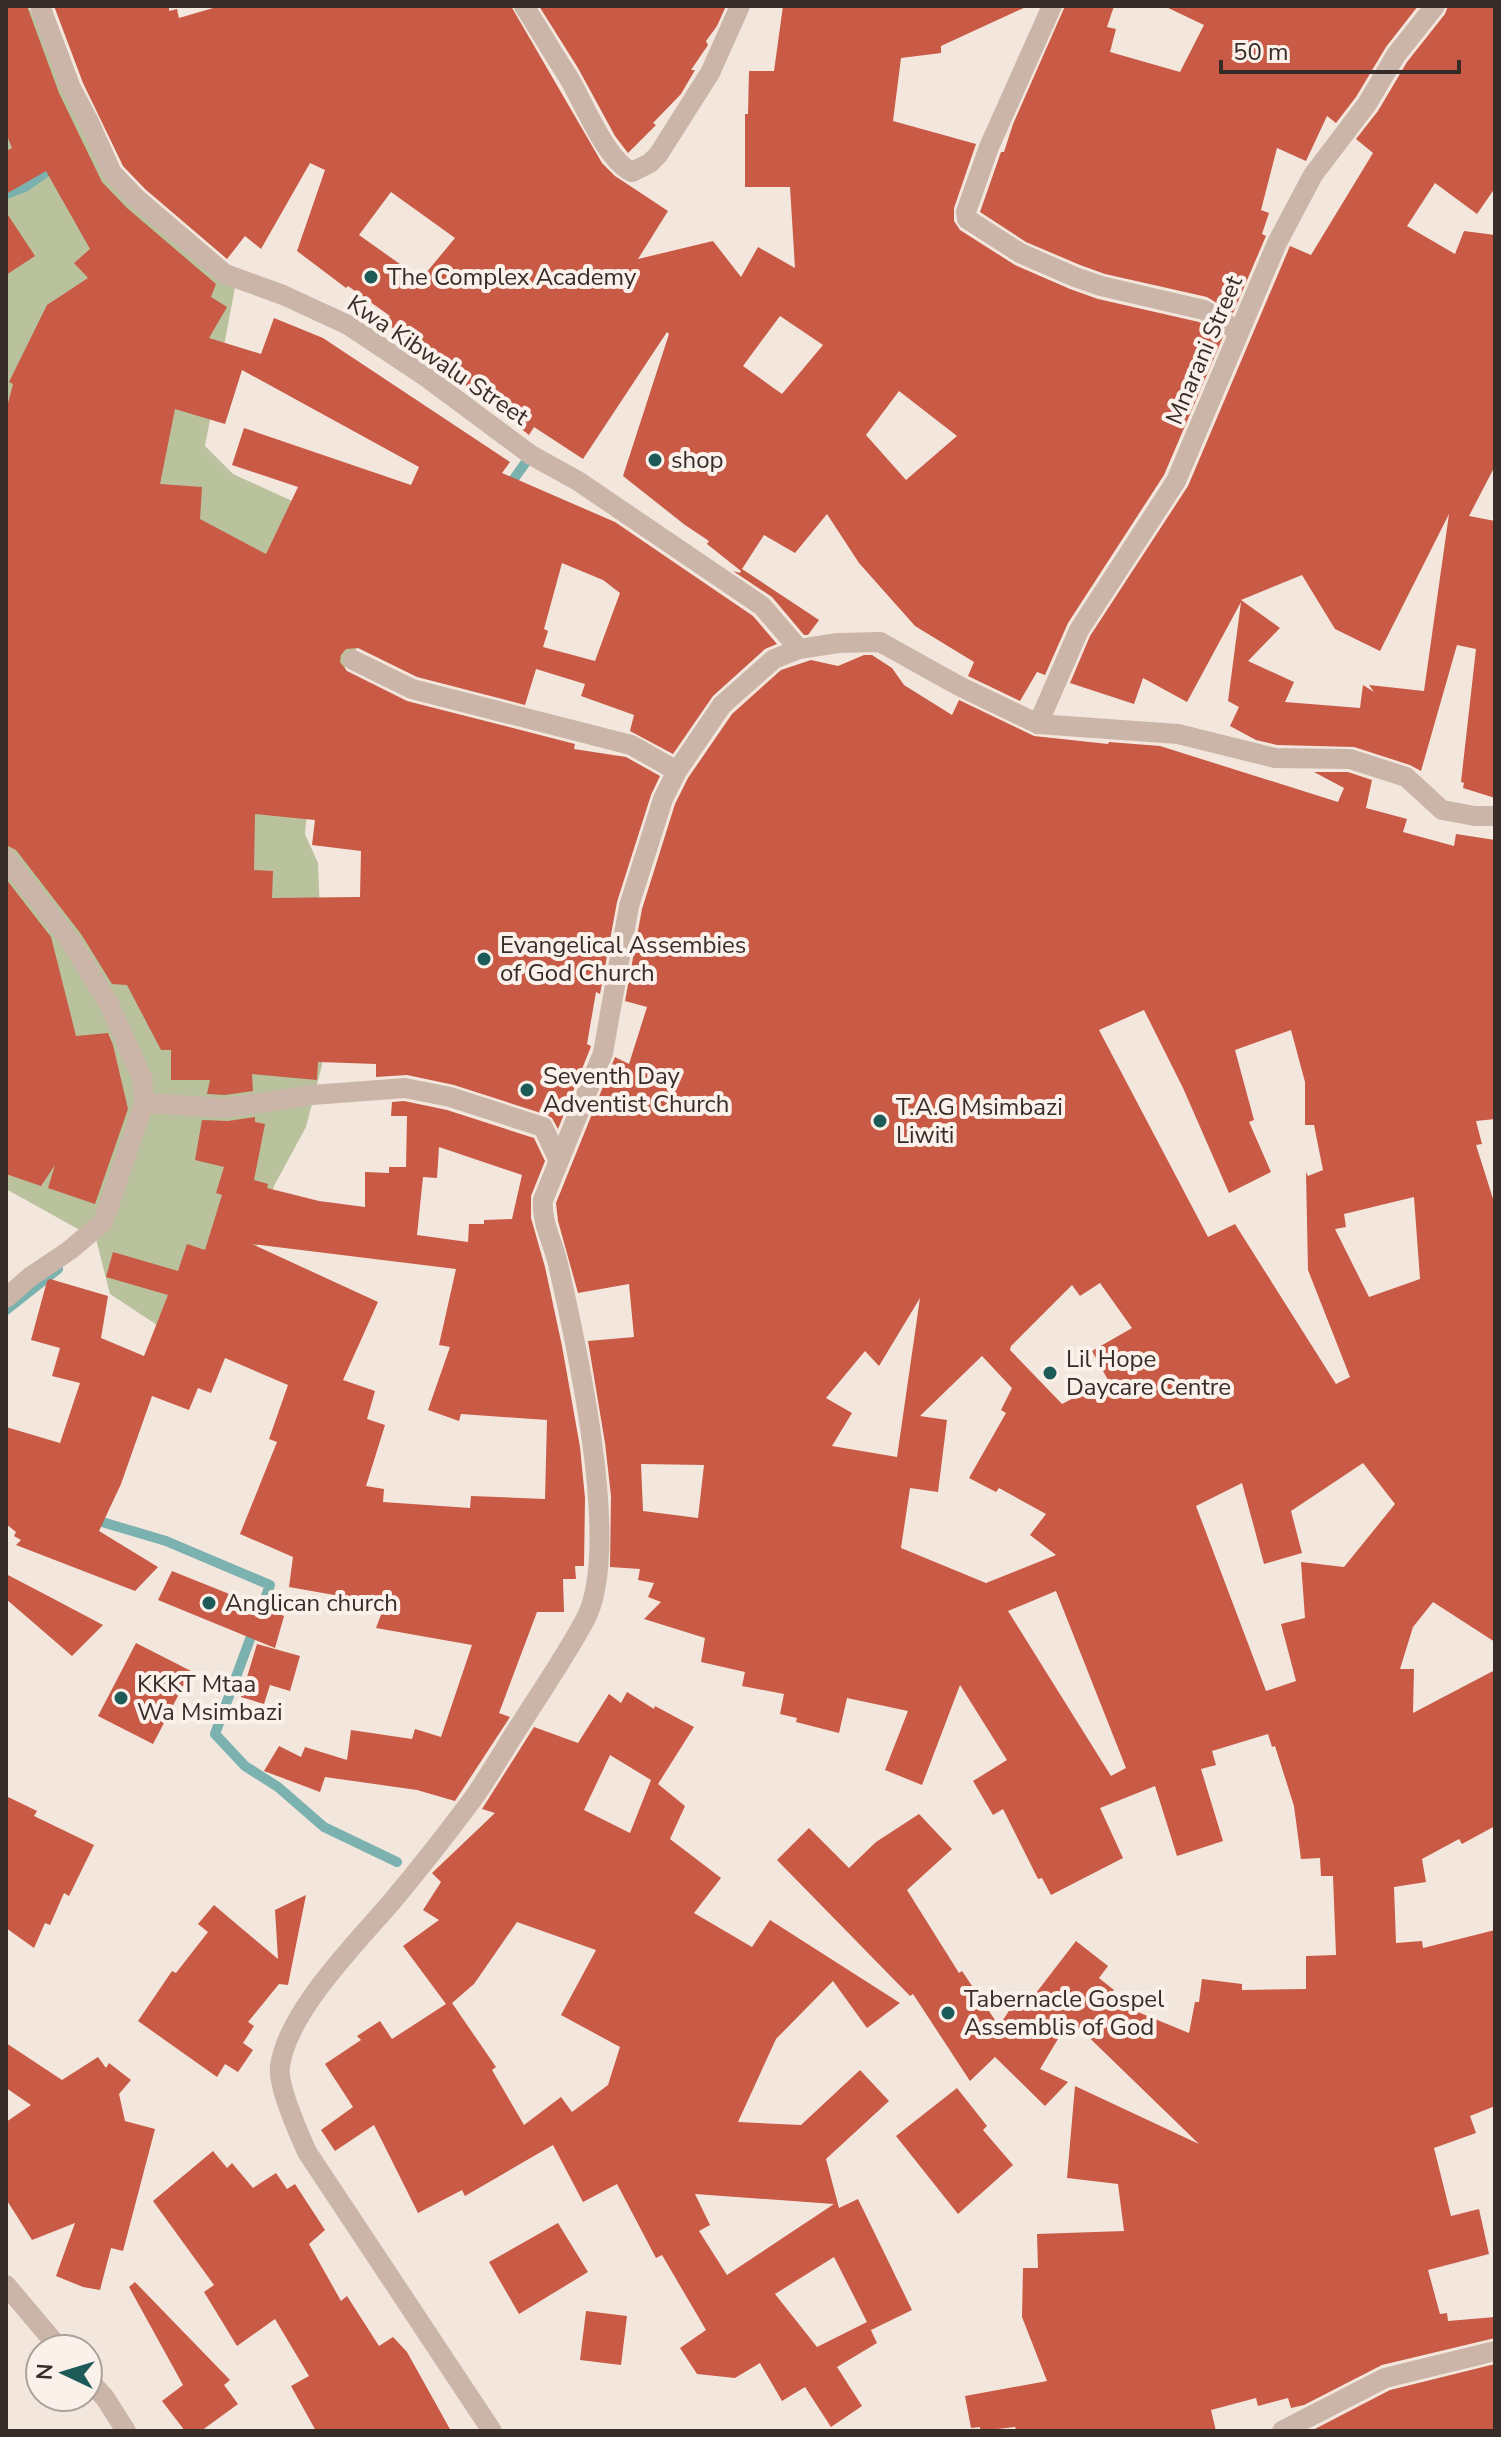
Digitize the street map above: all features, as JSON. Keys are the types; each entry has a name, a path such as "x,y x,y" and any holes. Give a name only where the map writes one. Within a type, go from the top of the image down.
{"street":[{"name":"Kwa Kibwalu Street","path":"40,6 71,88 112,173 136,198 225,274 283,295 348,325 426,377 531,455 578,481 762,606 799,649"},
{"path":"524,6 568,77 589,119 623,168 632,172 658,155 710,73 740,6"},
{"path":"1052,6 989,147 966,212 967,219 1020,253 1075,277 1204,310 1238,331"},
{"name":"Mnarani Street","path":"1038,724 1079,630 1176,481 1277,243 1313,175 1367,104 1396,55 1435,6"},
{"path":"492,2431 307,2152 292,2117 279,2068 295,2025 315,1991 472,1801 587,1617 595,1596 601,1537 590,1431 558,1263 543,1219 543,1200 603,1053 633,894 663,799 677,771 722,705 774,659 799,649 838,643 880,642 959,686 1038,724 1178,734 1275,758 1350,759 1406,777 1442,810 1495,816"},
{"path":"353,660 412,689 631,745 677,771"},
{"path":"6,858 71,942 109,1004 142,1078 144,1103 103,1222 6,1298"},
{"path":"144,1103 226,1108 312,1095 405,1088 450,1097 543,1127 558,1159"},
{"path":"6,2285 46,2333"},
{"path":"1282,2431 1385,2378 1495,2351"},
{"path":"104,2397 126,2431"}],"green space":[{"path":"6,6 27,6 41,24 115,181 238,272 205,446 233,474 336,521 364,636 342,673 309,789 305,834 318,863 323,988 322,1065 306,1127 274,1186 249,1273 157,1325 110,1294 96,1239 6,1189"}],"building":[{"path":"6,6 27,6 59,93 102,182 127,208 216,284 211,297 227,307 209,338 261,354 274,318 323,338 510,462 502,473 615,522 753,616 777,644 765,649 713,696 673,754 630,731 634,715 581,696 585,684 536,669 525,705 417,677 358,648 346,649 341,655 340,662 347,671 407,701 575,744 574,749 626,757 660,776 617,902 600,994 596,992 587,1044 591,1046 558,1129 547,1115 454,1085 407,1075 376,1077 376,1064 318,1062 317,1080 252,1074 253,1091 225,1095 207,1094 210,1080 171,1080 171,1050 161,1050 127,985 112,984 81,934 16,850 6,845 6,411 13,384 9,382 47,305 88,278 74,263 90,249 46,171 6,194 6,151 12,148 6,133","holes":["242,370 419,467 411,485 244,428 232,465 298,487 266,554 200,519 202,487 160,484 175,409 225,424","562,563 603,580 620,593 595,661 543,647 548,631 544,629","255,814 315,820 312,845 361,851 360,897 272,898 273,871 254,870"]},
{"path":"54,6 169,6 169,11 177,9 179,18 220,6 511,6 602,163 615,176 668,211 638,259 713,241 741,277 758,247 795,268 790,187 745,187 745,114 748,114 749,71 774,71 783,6 1028,6 941,46 941,53 901,58 893,121 976,144 954,208 954,221 960,230 1015,265 1070,289 1098,299 1199,322 1223,337 1164,475 1068,623 1045,675 1037,672 1020,701 968,676 974,662 915,626 859,563 827,514 795,553 764,535 742,569 819,620 808,635 804,635 772,597 733,571 741,571 707,544 709,541 623,476 669,334 667,332 583,459 534,427 529,435 385,322 390,316 297,251 325,170 310,163 261,249 245,236 227,259 145,189 123,166 83,83","holes":["391,192 455,238 421,279 359,235","780,316 823,345 782,394 743,366","899,391 957,436 906,480 866,435"]},
{"path":"539,6 726,6 681,94 628,153"},
{"path":"1065,6 1114,6 1107,27 1116,29 1110,52 1180,72 1204,25 1164,6 1418,6 1386,47 1356,97 1336,123 1327,116 1306,161 1277,148 1261,210 1269,213 1262,234 1266,236 1233,313 1207,297 1105,274 1080,265 1026,242 980,212 1001,152 1004,152 1013,124"},
{"path":"1448,6 1495,6 1495,188 1477,214 1435,183 1407,226 1455,254 1464,231 1495,235 1495,466 1469,516 1495,521 1495,798 1463,788 1464,783 1461,782 1476,649 1457,645 1421,771 1354,747 1277,745 1256,740 1230,726 1239,707 1228,701 1241,602 1187,702 1143,678 1134,704 1070,683 1090,636 1188,486 1290,246 1311,255 1373,153 1356,139 1378,111 1407,62","holes":["1449,514 1424,691 1369,685 1374,692 1363,685 1360,708 1285,702 1294,682 1248,661 1280,628 1241,600 1302,575 1335,629 1380,651"]},
{"path":"6,212 35,256 6,275"},
{"path":"864,655 872,655 892,668 904,685 952,715 959,700 1034,736 1160,746 1338,802 1344,788 1314,772 1348,772 1372,780 1366,808 1407,819 1403,832 1454,846 1456,834 1495,840 1495,1119 1476,1121 1482,1144 1476,1145 1495,1205 1495,1642 1433,1602 1413,1627 1400,1669 1414,1669 1413,1713 1495,1670 1495,1826 1462,1844 1459,1839 1422,1859 1426,1882 1394,1887 1396,1943 1422,1941 1423,1948 1495,1930 1495,2106 1470,2116 1476,2133 1434,2148 1451,2216 1479,2209 1489,2254 1428,2270 1440,2314 1447,2313 1448,2321 1495,2317 1495,2338 1382,2365 1304,2405 1291,2408 1288,2398 1258,2406 1256,2398 1211,2410 1216,2431 1017,2431 1015,2427 980,2431 980,2427 971,2428 965,2396 1047,2381 1022,2317 1023,2268 1038,2268 1037,2234 1124,2231 1118,2184 1067,2178 1075,2086 1199,2144 1070,2019 1040,2069 1068,2082 1045,2106 995,2057 970,2081 913,1994 910,1996 777,1860 809,1828 849,1868 876,1842 919,1814 952,1849 907,1890 959,1973 962,1971 999,2026 1016,2000 1026,2006 1076,1941 1108,1966 1099,1978 1114,1990 1106,1999 1189,2033 1195,2002 1199,2002 1202,1979 1242,1984 1242,1990 1306,1989 1306,1956 1336,1955 1333,1876 1321,1876 1320,1858 1301,1859 1294,1806 1275,1746 1272,1747 1268,1734 1212,1751 1216,1765 1201,1769 1223,1841 1177,1856 1155,1786 1100,1808 1123,1858 1051,1895 1042,1878 1038,1879 1003,1809 993,1815 973,1781 1007,1760 960,1685 922,1785 885,1770 908,1711 847,1698 839,1733 796,1722 797,1718 780,1714 784,1694 742,1686 745,1672 701,1662 705,1638 644,1619 661,1602 648,1597 654,1583 638,1580 640,1569 610,1567 611,1496 588,1341 634,1337 629,1284 578,1293 556,1203 615,1057 629,1064 647,1007 625,1001 642,909 675,804 688,778 732,714 781,670 811,660 838,666","holes":["1144,1010 1183,1088 1229,1193 1271,1172 1249,1122 1254,1120 1235,1050 1291,1030 1305,1082 1305,1125 1314,1125 1323,1170 1308,1176 1306,1172 1308,1270 1350,1377 1336,1384 1235,1224 1208,1237 1099,1030","1414,1197 1420,1279 1369,1297 1335,1229 1346,1227 1344,1214","1100,1283 1132,1328 1092,1351 1108,1380 1062,1404 1010,1350 1072,1285 1080,1296","920,1298 897,1457 832,1446 852,1413 826,1398 865,1351 879,1366","982,1356 1012,1388 1001,1410 1006,1413 969,1478 996,1492 999,1488 1046,1514 1030,1535 1056,1555 986,1583 901,1548 910,1488 938,1492 947,1420 920,1416","1363,1463 1395,1504 1344,1567 1301,1562 1305,1618 1281,1624 1296,1681 1266,1691 1196,1506 1242,1483 1264,1564 1302,1553 1291,1511","641,1464 704,1465 698,1518 643,1511","1056,1591 1126,1768 1111,1776 1008,1611"]},
{"path":"6,879 51,937 76,1036 108,1033 113,1045 128,1109 95,1204 48,1188 55,1165 41,1186 6,1174"},
{"path":"404,1101 447,1110 534,1138 545,1161 531,1196 531,1218 562,1346 580,1447 585,1498 584,1566 575,1566 576,1579 563,1579 564,1612 537,1612 499,1713 510,1717 455,1801 417,1790 325,1777 320,1792 264,1771 279,1746 301,1757 305,1747 347,1760 351,1730 412,1739 415,1729 441,1737 472,1645 376,1628 385,1604 289,1587 293,1557 240,1534 277,1442 269,1439 288,1385 225,1358 211,1393 198,1388 189,1410 152,1396 121,1484 99,1531 158,1567 135,1591 16,1545 21,1540 6,1524 6,1427 60,1443 80,1383 52,1376 60,1348 31,1340 47,1281 50,1279 108,1296 101,1338 144,1356 168,1295 106,1277 113,1252 178,1271 187,1244 205,1250 222,1195 216,1193 224,1167 195,1160 202,1120 228,1121 255,1117 255,1122 265,1124 254,1180 268,1184 267,1188 319,1201 365,1207 365,1172 389,1173 389,1167 406,1167 407,1116 391,1116 392,1102","holes":["439,1147 522,1175 512,1219 469,1224 468,1242 417,1235 423,1177 437,1178","252,1244 456,1269 439,1345 450,1347 428,1410 459,1421 461,1414 547,1420 545,1499 471,1496 470,1508 383,1502 384,1489 366,1486 385,1425 367,1419 375,1391 343,1380 378,1302"]},
{"name":"Anglican church","path":"172,1571 284,1616 275,1648 158,1600"},
{"path":"6,1574 103,1625 72,1656 6,1599"},
{"path":"136,1643 191,1671 153,1744 98,1716"},
{"path":"257,1644 300,1656 290,1691 270,1685 264,1704 241,1697"},
{"path":"627,1692 654,1709 655,1706 694,1727 658,1784 685,1806 670,1839 721,1878 694,1913 752,1947 770,1920 900,2003 867,2028 833,1981 776,2039 738,2122 801,2125 860,2070 889,2101 826,2159 839,2208 858,2199 912,2310 871,2330 868,2324 877,2343 837,2367 862,2406 831,2427 805,2387 782,2401 760,2363 735,2378 697,2374 680,2348 706,2330 662,2255 656,2258 617,2184 583,2202 553,2145 465,2196 462,2190 418,2213 374,2125 335,2151 321,2130 353,2107 325,2064 361,2040 357,2036 380,2021 392,2039 446,2004 403,1946 439,1920 423,1910 441,1882 432,1873 495,1813 482,1809 534,1727 578,1743 609,1694 621,1703","holes":["610,1755 651,1780 630,1833 584,1810","517,1922 596,1950 561,2015 620,2047 608,2085 572,2112 561,2097 524,2125 492,2070 496,2067 452,2003 474,1984","695,2194 834,2204 727,2275 699,2231 710,2225","834,2257 867,2322 817,2347 775,2294"]},
{"path":"6,1796 37,1811 34,1816 94,1845 69,1896 64,1893 50,1925 45,1923 34,1948 6,1928"},
{"path":"306,1895 288,1985 279,1984 248,2022 254,2026 243,2043 253,2050 238,2072 225,2064 217,2077 138,2021 172,1971 176,1973 208,1932 198,1924 214,1905 278,1959 275,1910"},
{"path":"6,2043 62,2080 98,2057 106,2068 109,2063 131,2080 119,2094 125,2121 155,2129 123,2251 111,2248 100,2290 56,2276 75,2223 32,2240 6,2199 6,2122 31,2105 6,2088"},
{"path":"957,2088 987,2126 983,2130 1013,2165 958,2214 896,2136"},
{"path":"213,2151 227,2168 232,2163 253,2188 276,2173 287,2189 295,2184 325,2230 309,2244 341,2301 347,2296 379,2346 393,2337 407,2352 451,2431 316,2431 291,2386 309,2376 275,2319 237,2346 204,2292 214,2285 153,2201"},
{"path":"558,2223 588,2272 519,2314 489,2262"},
{"path":"135,2282 230,2380 224,2385 238,2404 201,2431 185,2431 162,2401 183,2385 129,2287"},
{"path":"586,2311 627,2316 621,2365 580,2360"},
{"path":"1495,2364 1495,2431 1311,2431 1390,2390"}],"waterway":[{"path":"6,194 25,187 56,165"},
{"path":"508,487 531,455"},
{"path":"6,1310 58,1269"},
{"path":"92,1519 166,1541 270,1585 215,1734 245,1766 278,1787 324,1827 397,1862"}],"place":[{"name":"The Complex Academy","path":"371,277"},
{"name":"shop","path":"655,460"},
{"name":"Evangelical Assembies of God Church","path":"484,959"},
{"name":"Seventh Day Adventist Church","path":"527,1090"},
{"name":"T.A.G Msimbazi Liwiti","path":"880,1121"},
{"name":"Lil Hope Daycare Centre","path":"1050,1373"},
{"name":"Anglican church","path":"209,1603"},
{"name":"KKKT Mtaa Wa Msimbazi","path":"121,1698"},
{"name":"Tabernacle Gospel Assemblis of God","path":"948,2013"}]}
